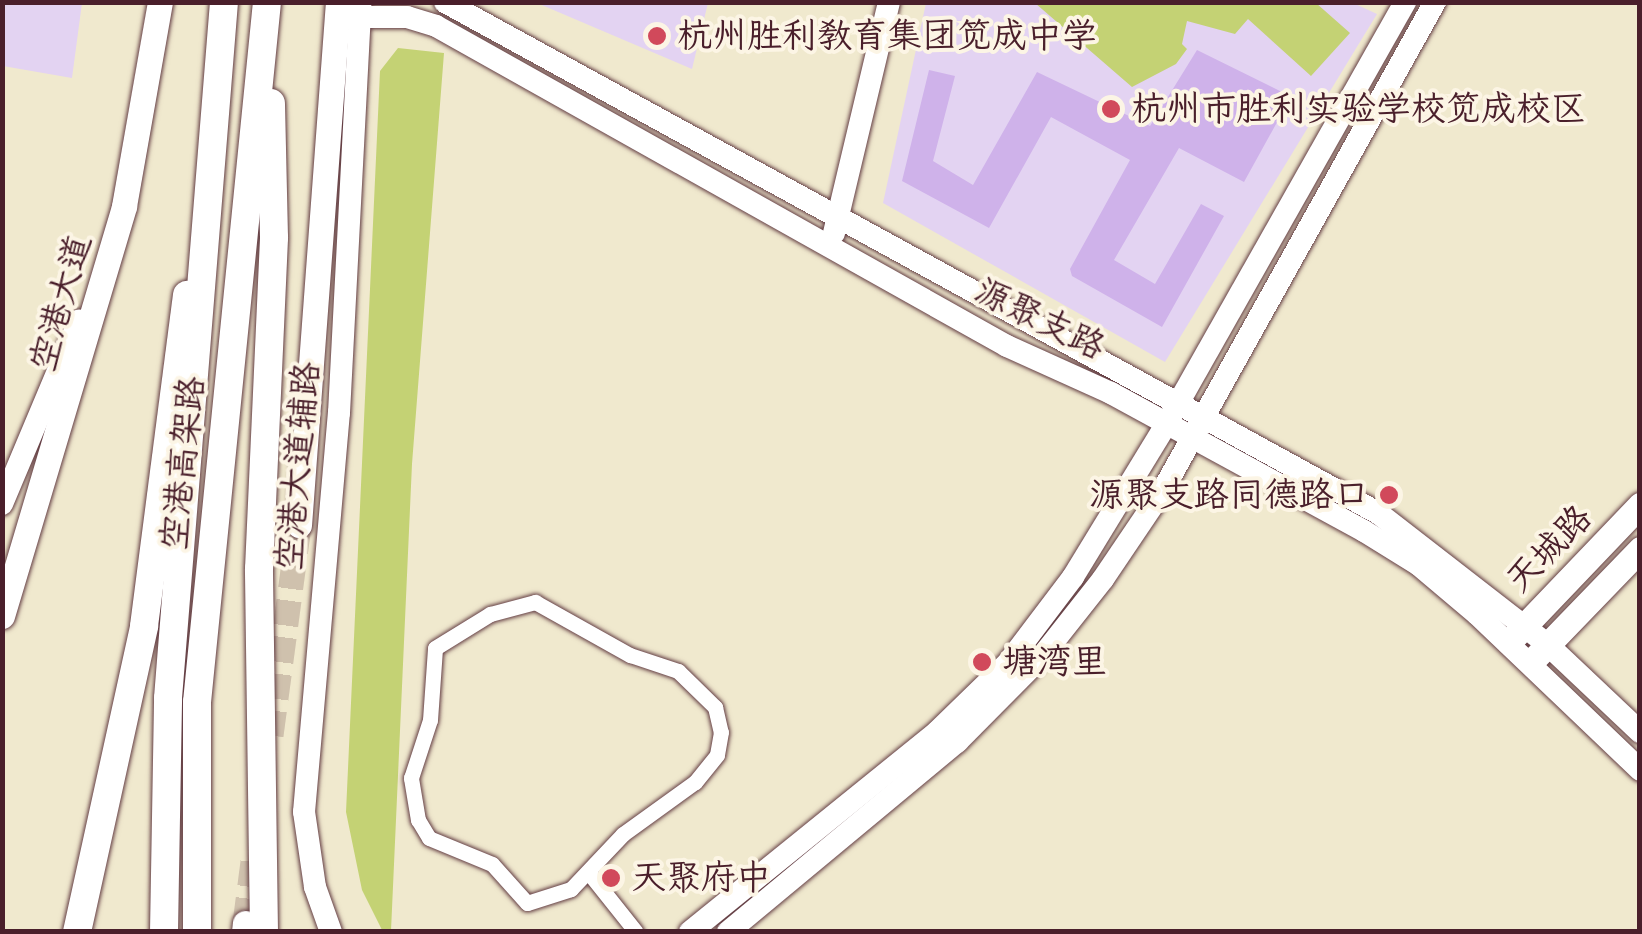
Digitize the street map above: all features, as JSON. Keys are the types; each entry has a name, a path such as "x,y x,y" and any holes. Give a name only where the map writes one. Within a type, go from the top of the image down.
{"highway":[{"name":"空港高架路","path":"164,932 168,698 224,2"},
{"name":"空港高架路","path":"198,932 197,702 268,2"},
{"path":"251,929 259,569 274,237 268,2"},
{"path":"78,932 144,626 173,367 215,146"}],"main road":[{"name":"空港大道","path":"2,616 124,206 160,2"},
{"path":"299,525 352,7"},
{"name":"天城路","path":"1516,634 1640,505"},
{"name":"天城路","path":"1539,653 1640,549"}],"street":[{"name":"源聚支路","path":"445,2 1205,415 1412,534 1516,634"},
{"path":"830,247 889,2"},
{"path":"690,932 937,732 1008,663 1073,578 1180,402 1405,2"},
{"path":"728,932 957,742 1044,656 1104,578 1193,436 1435,2"},
{"name":"源聚支路","path":"352,7 436,26 1007,346 1193,436 1419,565 1516,634 1640,732"},
{"name":"空港大道辅路","path":"331,932 315,887 304,812 338,414 352,7"},
{"path":"2,504 124,206"},
{"path":"535,602 630,655 678,672 715,708 717,755 696,782 602,852 588,874 550,901 528,903 492,864 444,850 418,820 411,778 430,720 436,648 490,614 535,602"},
{"name":"源聚支路","path":"1539,653 1640,770"},
{"path":"588,874 636,932"}],"shaded area":[{"name":"杭州市胜利实验学校笕成校区","path":"1351,2 1377,14 1165,362 883,203 926,3"},
{"path":"2,3 82,3 72,78 3,66"},
{"name":"杭州胜利教育集团笕成中学","path":"537,3 708,3 692,69"}],"green space":[{"path":"1035,3 1316,3 1350,33 1311,76 1248,19 1235,34 1187,21 1182,44 1187,49 1176,64 1132,87"},
{"path":"398,48 444,53 412,464 391,931 383,932 362,890 346,812 380,71"}],"building":[{"path":"1197,50 1282,92 1286,106 1244,182 1179,148 1114,260 1155,284 1201,204 1224,216 1162,327 1072,276 1070,269 1130,160 1051,117 989,228 902,181 929,70 955,76 933,161 973,185 1037,72 1150,126"}],"tunnel":[{"path":"271,735 299,525"},
{"path":"245,923 254,854"}],"place":[{"name":"杭州胜利教育集团笕成中学","path":"657,36"},
{"name":"杭州市胜利实验学校笕成校区","path":"1111,109"},
{"name":"源聚支路同德路口","path":"1389,495"},
{"name":"塘湾里","path":"982,662"},
{"name":"天聚府中","path":"611,878"}]}
